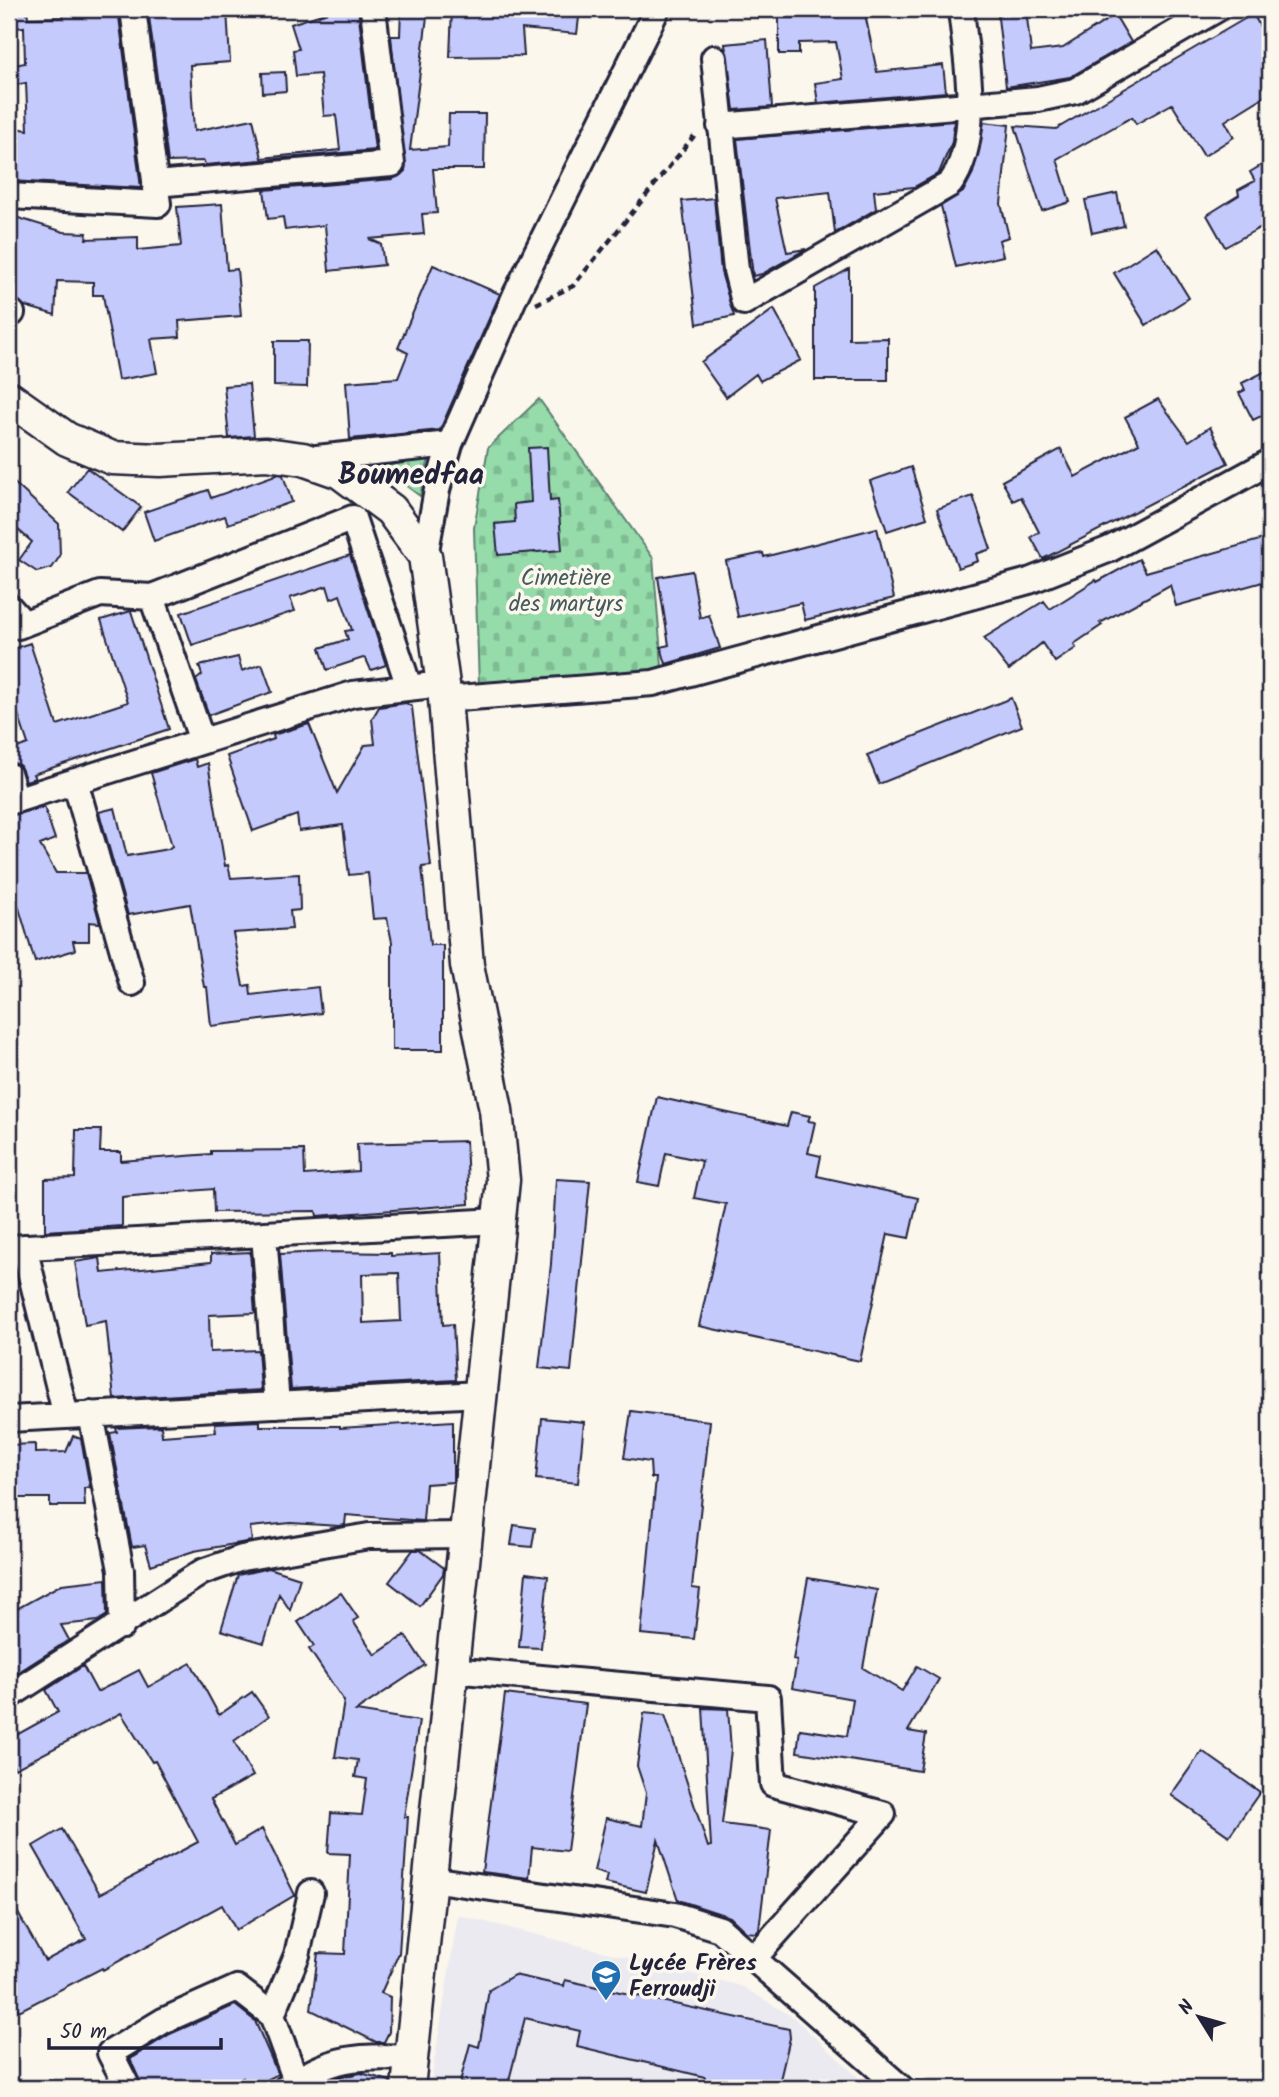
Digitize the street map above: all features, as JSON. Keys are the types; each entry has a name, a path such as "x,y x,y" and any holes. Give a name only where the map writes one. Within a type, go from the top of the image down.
{"main road":[{"path":"9,398 66,439 111,458 160,460 266,454 303,459 340,472 364,508 391,510 425,556 444,692 467,965 496,1110 503,1180 409,2073"}],"street":[{"path":"9,197 158,204 133,9"},
{"path":"155,184 392,164 373,9"},
{"path":"425,556 437,490 450,444 516,294 657,9"},
{"path":"714,58 736,270 744,302 950,184 958,173 966,145 971,105 961,9"},
{"path":"720,126 1038,99 1075,91 1217,9"},
{"path":"303,459 450,444"},
{"path":"9,776 12,801 354,694 409,688 444,692 653,683 1029,581 1110,549 1270,462"},
{"path":"9,607 18,617 18,626 100,594 152,597 364,508 409,688"},
{"path":"152,597 202,741"},
{"path":"75,781 132,983"},
{"path":"66,1416 16,1247 498,1222"},
{"path":"264,1234 277,1405"},
{"path":"9,1419 480,1394"},
{"path":"91,1414 121,1570 122,1626"},
{"path":"9,1696 122,1626 202,1572 242,1558 369,1536 466,1535"},
{"path":"451,1670 768,1698 773,1784 883,1814 754,1958"},
{"path":"430,1880 675,1915 720,1929 901,2088"},
{"path":"272,2015 297,1955 311,1893"},
{"path":"128,2088 110,2053 163,2021 237,1988 272,2015 291,2085 314,2069 336,2060 369,2056 409,2073"}],"path":[{"path":"534,305 572,286 694,136"}],"shaded area":[{"name":"Lycée Frères Ferroudji","path":"458,1915 741,1986 793,2017 870,2088 430,2088"}],"green space":[{"name":"Cimetière des martyrs","path":"539,399 653,558 662,666 641,673 479,687 474,528 488,448"},
{"path":"429,458 420,496 381,467"}],"building":[{"path":"9,9 27,9 28,18 63,17 63,9 118,9 141,188 9,181 9,127 28,130 26,83 9,86 9,66 25,63 24,27 9,29"},
{"path":"148,9 227,9 230,62 190,65 194,131 253,119 262,158 340,150 336,115 324,116 320,74 296,76 293,50 299,49 291,24 337,9 358,9 375,150 205,165 204,161 168,162"},
{"path":"401,9 428,9 410,150 448,147 449,114 485,114 484,169 433,169 437,213 422,214 424,234 369,239 381,244 384,265 329,271 325,225 285,230 283,217 268,219 264,190 393,179 405,171 391,36 400,36"},
{"path":"452,9 580,9 577,34 522,29 524,56 450,57"},
{"path":"794,9 864,9 877,72 943,65 946,92 818,103 815,83 843,79 836,42 799,43 799,54 779,54 779,18 795,18"},
{"path":"997,9 1026,9 1031,52 1063,48 1115,15 1131,42 1070,77 1006,87"},
{"path":"1253,14 1270,44 1270,93 1225,121 1234,137 1204,156 1172,104 1136,124 1132,117 1057,159 1070,202 1042,211 1015,126 1056,129"},
{"path":"767,40 772,107 734,110 725,44"},
{"path":"285,72 286,91 263,93 262,73"},
{"path":"954,121 952,142 939,173 914,187 874,191 876,209 835,233 830,192 775,198 787,252 806,249 762,274 753,276 737,139"},
{"path":"984,122 1009,125 1001,204 1009,237 999,240 1003,256 956,267 941,206 963,192 973,173"},
{"path":"1270,160 1270,222 1225,247 1207,215 1239,195 1238,190 1255,181 1250,172"},
{"path":"1117,193 1124,226 1092,233 1085,200"},
{"path":"714,198 721,272 734,316 697,324 682,201"},
{"path":"222,204 227,270 237,269 241,316 179,321 180,337 151,339 157,373 118,380 103,295 93,295 93,282 57,281 55,315 25,306 9,296 9,215 64,232 87,233 86,239 138,237 138,250 181,246 177,207"},
{"path":"1157,246 1189,298 1146,325 1114,273"},
{"path":"433,265 500,294 440,430 350,439 346,382 398,378 408,353 398,348"},
{"path":"849,269 849,339 888,338 888,380 815,380 815,288"},
{"path":"774,309 801,360 760,381 756,374 726,397 701,362"},
{"path":"274,341 308,341 307,387 274,386"},
{"path":"1270,369 1270,412 1253,420 1239,393 1245,390 1242,383"},
{"path":"249,384 254,436 229,438 224,386"},
{"path":"1158,399 1189,441 1210,427 1228,463 1043,559 1031,537 1039,532 1021,497 1013,501 1002,481 1061,449 1075,477 1139,443 1125,417"},
{"path":"547,447 550,501 558,500 562,550 498,555 495,524 515,522 514,504 531,502 528,448"},
{"path":"911,467 927,518 887,531 870,481"},
{"path":"87,468 141,507 122,532 68,492"},
{"path":"278,474 283,475 292,502 228,524 225,516 154,541 144,512 208,490 211,498"},
{"path":"9,478 59,524 60,556 52,568 37,572 19,560 32,542 9,522"},
{"path":"973,496 991,549 976,554 978,561 958,568 937,509"},
{"path":"877,528 894,598 805,620 801,603 738,617 726,561 763,553 764,557"},
{"path":"1270,537 1270,580 1176,606 1170,585 1100,623 1102,625 1074,644 1076,648 1055,662 1042,643 1009,670 984,638 1044,601 1050,609 1096,580 1097,582 1139,559 1146,572"},
{"path":"350,555 386,665 371,670 363,658 327,670 320,648 348,639 345,631 352,630 340,595 331,599 327,586 290,598 295,611 192,645 181,613"},
{"path":"692,571 700,618 709,615 720,648 666,664 661,647 669,645 658,577"},
{"path":"131,611 169,729 33,774 35,778 26,781 20,766 9,762 9,751 28,744 9,687 9,650 30,643 57,725 128,702 101,620"},
{"path":"238,657 242,671 262,664 272,692 209,715 196,680 202,675 199,666"},
{"path":"1011,698 1022,726 879,784 867,755"},
{"path":"406,703 412,707 431,866 422,867 430,945 443,945 443,1050 392,1050 392,942 387,918 373,919 368,873 349,875 343,825 299,831 297,815 253,831 227,756 274,739 273,735 309,724 337,793 365,745 375,744 372,719 379,707"},
{"path":"195,759 197,767 208,763 225,866 228,865 231,878 299,874 300,910 290,911 292,929 233,933 243,986 250,985 251,995 318,987 321,1013 211,1026 207,987 204,987 190,904 128,915 99,812 115,808 127,856 168,849 172,846 151,773"},
{"path":"44,807 55,839 40,845 56,873 86,873 100,923 89,922 89,941 73,941 75,950 35,962 18,905 9,909 9,816"},
{"path":"657,1097 787,1126 791,1112 810,1116 808,1121 815,1122 808,1153 821,1156 817,1176 918,1198 909,1238 888,1234 860,1361 699,1326 726,1204 694,1198 702,1161 666,1153 659,1186 638,1182"},
{"path":"76,1130 101,1130 100,1152 121,1152 121,1161 211,1154 211,1151 304,1150 305,1175 358,1171 357,1144 466,1141 469,1204 317,1216 316,1211 214,1212 213,1189 122,1197 122,1226 45,1231 45,1179 75,1178"},
{"path":"556,1179 590,1181 571,1371 539,1368 551,1264"},
{"path":"250,1252 255,1313 209,1315 210,1352 258,1350 261,1390 114,1399 106,1321 85,1325 75,1262 100,1258 102,1273 211,1262 211,1254"},
{"path":"391,1253 391,1256 440,1253 443,1325 453,1324 456,1380 291,1389 280,1254","holes":["399,1273 401,1321 363,1323 362,1274"]},
{"path":"631,1411 710,1421 692,1588 700,1589 694,1639 641,1634 656,1478 651,1478 650,1462 624,1458"},
{"path":"542,1418 584,1422 578,1483 536,1479"},
{"path":"260,1421 260,1426 340,1428 453,1421 453,1482 426,1484 423,1521 346,1515 345,1525 339,1526 291,1523 250,1527 252,1541 194,1551 151,1565 145,1545 132,1547 110,1433 117,1432 116,1428 161,1426 162,1436 216,1432 215,1423"},
{"path":"73,1436 81,1439 90,1487 84,1488 85,1506 50,1506 50,1498 9,1498 9,1445 35,1444 35,1453 66,1452"},
{"path":"514,1525 535,1528 532,1547 511,1545"},
{"path":"413,1550 420,1550 444,1568 443,1574 420,1606 389,1582"},
{"path":"269,1568 300,1578 290,1610 279,1594 264,1643 221,1630 238,1575"},
{"path":"526,1573 548,1576 541,1648 519,1647"},
{"path":"808,1578 877,1590 863,1668 902,1691 917,1666 939,1679 908,1731 926,1734 920,1771 797,1752 800,1729 847,1736 853,1699 792,1688 797,1661 793,1660"},
{"path":"106,1579 107,1615 98,1621 61,1625 69,1640 9,1678 9,1613 62,1584"},
{"path":"341,1593 358,1618 353,1621 375,1655 405,1635 425,1665 356,1711 419,1721 404,1817 408,1817 399,1953 381,1993 390,1997 389,2032 384,2042 376,2042 311,2010 318,1953 345,1954 350,1854 328,1853 331,1813 362,1815 367,1779 355,1777 358,1760 335,1757 344,1701 309,1649 314,1646 298,1622"},
{"path":"191,1663 219,1715 252,1692 269,1716 234,1741 253,1776 211,1799 235,1845 262,1829 295,1895 236,1930 222,1905 103,1970 102,1968 19,2011 9,1992 9,1897 45,1961 86,1939 33,1846 62,1829 100,1894 198,1842 155,1761 152,1762 121,1713 15,1769 9,1758 9,1739 58,1712 46,1690 83,1666 97,1692 139,1670 148,1687"},
{"path":"505,1694 586,1704 567,1851 532,1847 529,1878 482,1872"},
{"path":"703,1708 728,1709 731,1750 722,1824 771,1830 759,1930 756,1933 746,1932 730,1917 678,1900 658,1840 646,1892 605,1883 607,1875 594,1871 606,1818 642,1826 646,1793 637,1766 644,1713 665,1715 708,1847 711,1846"},
{"path":"1202,1751 1260,1792 1229,1836 1171,1795"},
{"path":"514,1975 564,1986 565,1980 789,2029 790,2038 778,2088 703,2088 705,2077 577,2046 580,2031 525,2018 507,2088 475,2088 460,2082 470,2044 479,2047 489,1990"},
{"path":"235,2005 255,2021 278,2074 252,2088 248,2088 243,2078 225,2088 143,2088 130,2059 170,2034"},
{"path":"361,2073 390,2081 390,2088 321,2088 323,2083 336,2078"}],"place":[{"name":"Lycée Frères Ferroudji","path":"606,2002"}],"district":[{"name":"Boumedfaa","path":"411,474"}]}
